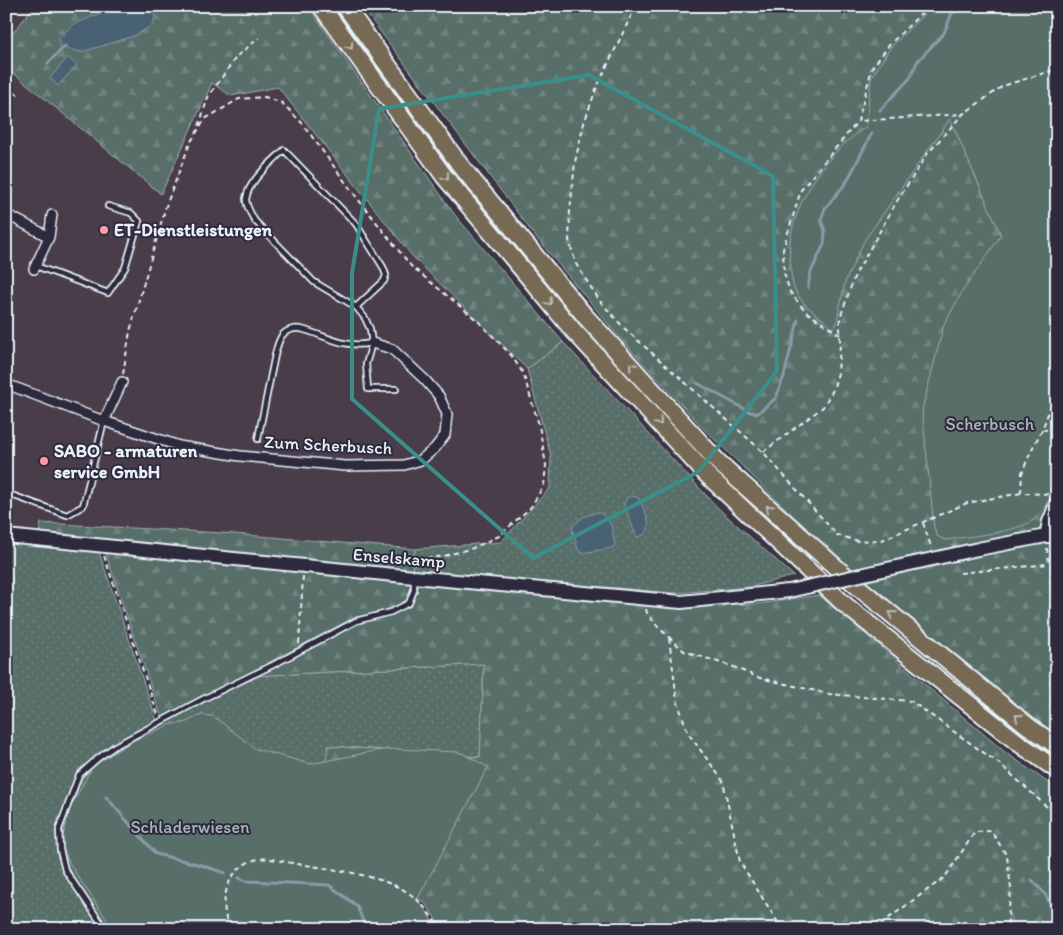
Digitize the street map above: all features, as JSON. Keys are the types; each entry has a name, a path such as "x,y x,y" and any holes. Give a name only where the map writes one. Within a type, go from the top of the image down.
{"highway":[{"path":"321,6 444,176 572,329 706,474 844,604 1018,742 1057,770"},
{"path":"345,6 460,165 585,316 718,462 858,587 1028,726 1057,746"}],"main road":[{"path":"1051,536 1049,522 1057,502"},
{"name":"Enselskamp","path":"6,536 681,602 789,591 934,558 1051,536"}],"street":[{"path":"6,214 49,237"},
{"path":"35,267 49,237 52,216"},
{"name":"Zum Scherbusch","path":"6,384 104,421 178,446 240,456 345,466 404,465 421,460 435,448 445,435 447,414 438,396 425,380 392,349 372,343"},
{"path":"104,421 122,382"}],"lane":[{"path":"356,308 384,281 386,274 384,267 356,224 284,150 253,182 246,200 248,210 255,220 314,282 356,308 365,318 370,329 372,343 366,364 368,388 396,389"},
{"path":"35,267 108,293 124,268 138,221 131,212 108,206"},
{"path":"258,439 276,350 281,336 286,331 300,329 331,341 348,345 360,346 372,343"},
{"path":"6,493 67,515 83,506 104,421"},
{"path":"105,929 65,870 60,850 59,829 80,774 115,746 161,722 356,621 392,612 409,603 414,590 414,577"}],"path":[{"path":"634,6 632,14 596,89 584,123 575,162 569,241 576,264 599,300 624,328 764,452 837,535 858,541 882,540 967,503 1020,492 1057,494"},
{"path":"840,335 804,311 790,292 784,273 783,249 802,190 858,121 872,68 889,45 929,6"},
{"path":"197,131 208,97 237,56 258,38"},
{"path":"764,452 823,407 833,390 838,373 840,318 855,275 897,201 928,153 964,114 1003,86 1057,69"},
{"path":"6,88 20,96"},
{"path":"858,121 964,114"},
{"path":"1020,492 1022,473 1031,450 1042,430 1057,389"},
{"path":"1042,430 1057,429"},
{"path":"923,523 934,558"},
{"path":"1049,564 1051,536"},
{"path":"100,545 161,722"},
{"path":"960,573 1049,564 1057,568"},
{"path":"298,651 303,566"},
{"path":"643,599 646,613 684,652 731,666 760,678 829,694 911,701 1001,765 1057,816"},
{"path":"669,638 677,700 688,733 723,780 740,862 782,929"},
{"path":"874,929 945,877 976,832 991,831 1007,856 1011,889 1007,929"},
{"path":"230,929 226,922 224,895 232,876 243,865 260,858 349,872 384,882 409,893 423,905 440,929"}],"highlighted area":[{"path":"589,75 773,176 777,371 698,472 533,558 352,399 352,273 379,109"}],"shaded area":[{"path":"6,6 34,6 6,42"},
{"path":"6,67 161,194 212,82 231,96 278,87 413,257 527,369 551,456 550,488 501,542 415,549 222,533 42,523 39,533 6,529"}],"green space":[{"path":"34,6 308,6 455,215 563,342 527,369 413,257 278,87 231,96 212,83 161,194 6,67 6,42"},
{"path":"361,6 1057,6 1057,738 1033,721 861,582 704,429 619,337 535,236"},
{"name":"Scherbusch","path":"932,6 1057,6 1057,489 1040,513 1026,524 991,533 945,540 937,536 934,527 922,410 944,324 964,289 1001,235 950,119 864,241 845,282 836,325 832,328 798,296 792,282 790,251 793,224 799,208 816,176 839,149 866,127 871,78 891,47"},
{"path":"563,342 720,510 794,576 749,587 675,593 412,571 415,549 501,542 550,488 551,456 527,369"},
{"path":"41,523 222,533 415,549 412,571 39,533"},
{"path":"6,540 98,549 157,721 113,744 77,774 56,831 57,853 63,872 101,929 6,929"},
{"path":"105,552 412,583 411,593 406,601 401,604 382,612 355,617 162,719"},
{"path":"417,582 681,605 758,604 819,595 1005,752 1057,789 1057,929 442,929 425,903 411,893 320,799 328,746 480,757 484,664 253,676 356,624 411,605 417,592"},
{"name":"Schladerwiesen","path":"484,664 480,757 328,746 408,896 422,906 438,929 109,929 67,869 61,851 61,829 82,775 98,760 117,748 253,676"},
{"name":"Schladerwiesen","path":"201,715 213,716 256,749 310,764 381,750 397,749 458,752 488,767 417,900 426,910 436,929 113,929 71,866 61,844 69,810 91,769 102,760 134,740 172,724 184,723"}],"water":[{"path":"118,6 149,6 155,16 153,25 134,36 82,52 62,48 59,39 72,25"},
{"path":"68,57 77,65 58,86 50,78"},
{"path":"631,496 637,497 648,519 647,530 638,537 624,504 627,498"},
{"path":"598,512 607,518 615,545 612,548 582,553 578,550 572,527 583,517"}],"waterway":[{"path":"880,110 910,78 917,62 944,33 952,13 964,6"},
{"path":"48,63 65,46"},
{"path":"808,288 810,274 824,244 825,231 821,220 825,208 846,183 872,133"},
{"path":"697,383 750,412 758,413 776,398 784,376 798,320"},
{"path":"106,797 156,854 225,873"},
{"path":"239,878 246,881 329,885 357,906 366,929"},
{"path":"1032,880 1045,894 1057,918"}],"place":[{"name":"ET-Dienstleistungen","path":"104,230"},
{"name":"SABO - armaturen service GmbH","path":"44,461"}]}
